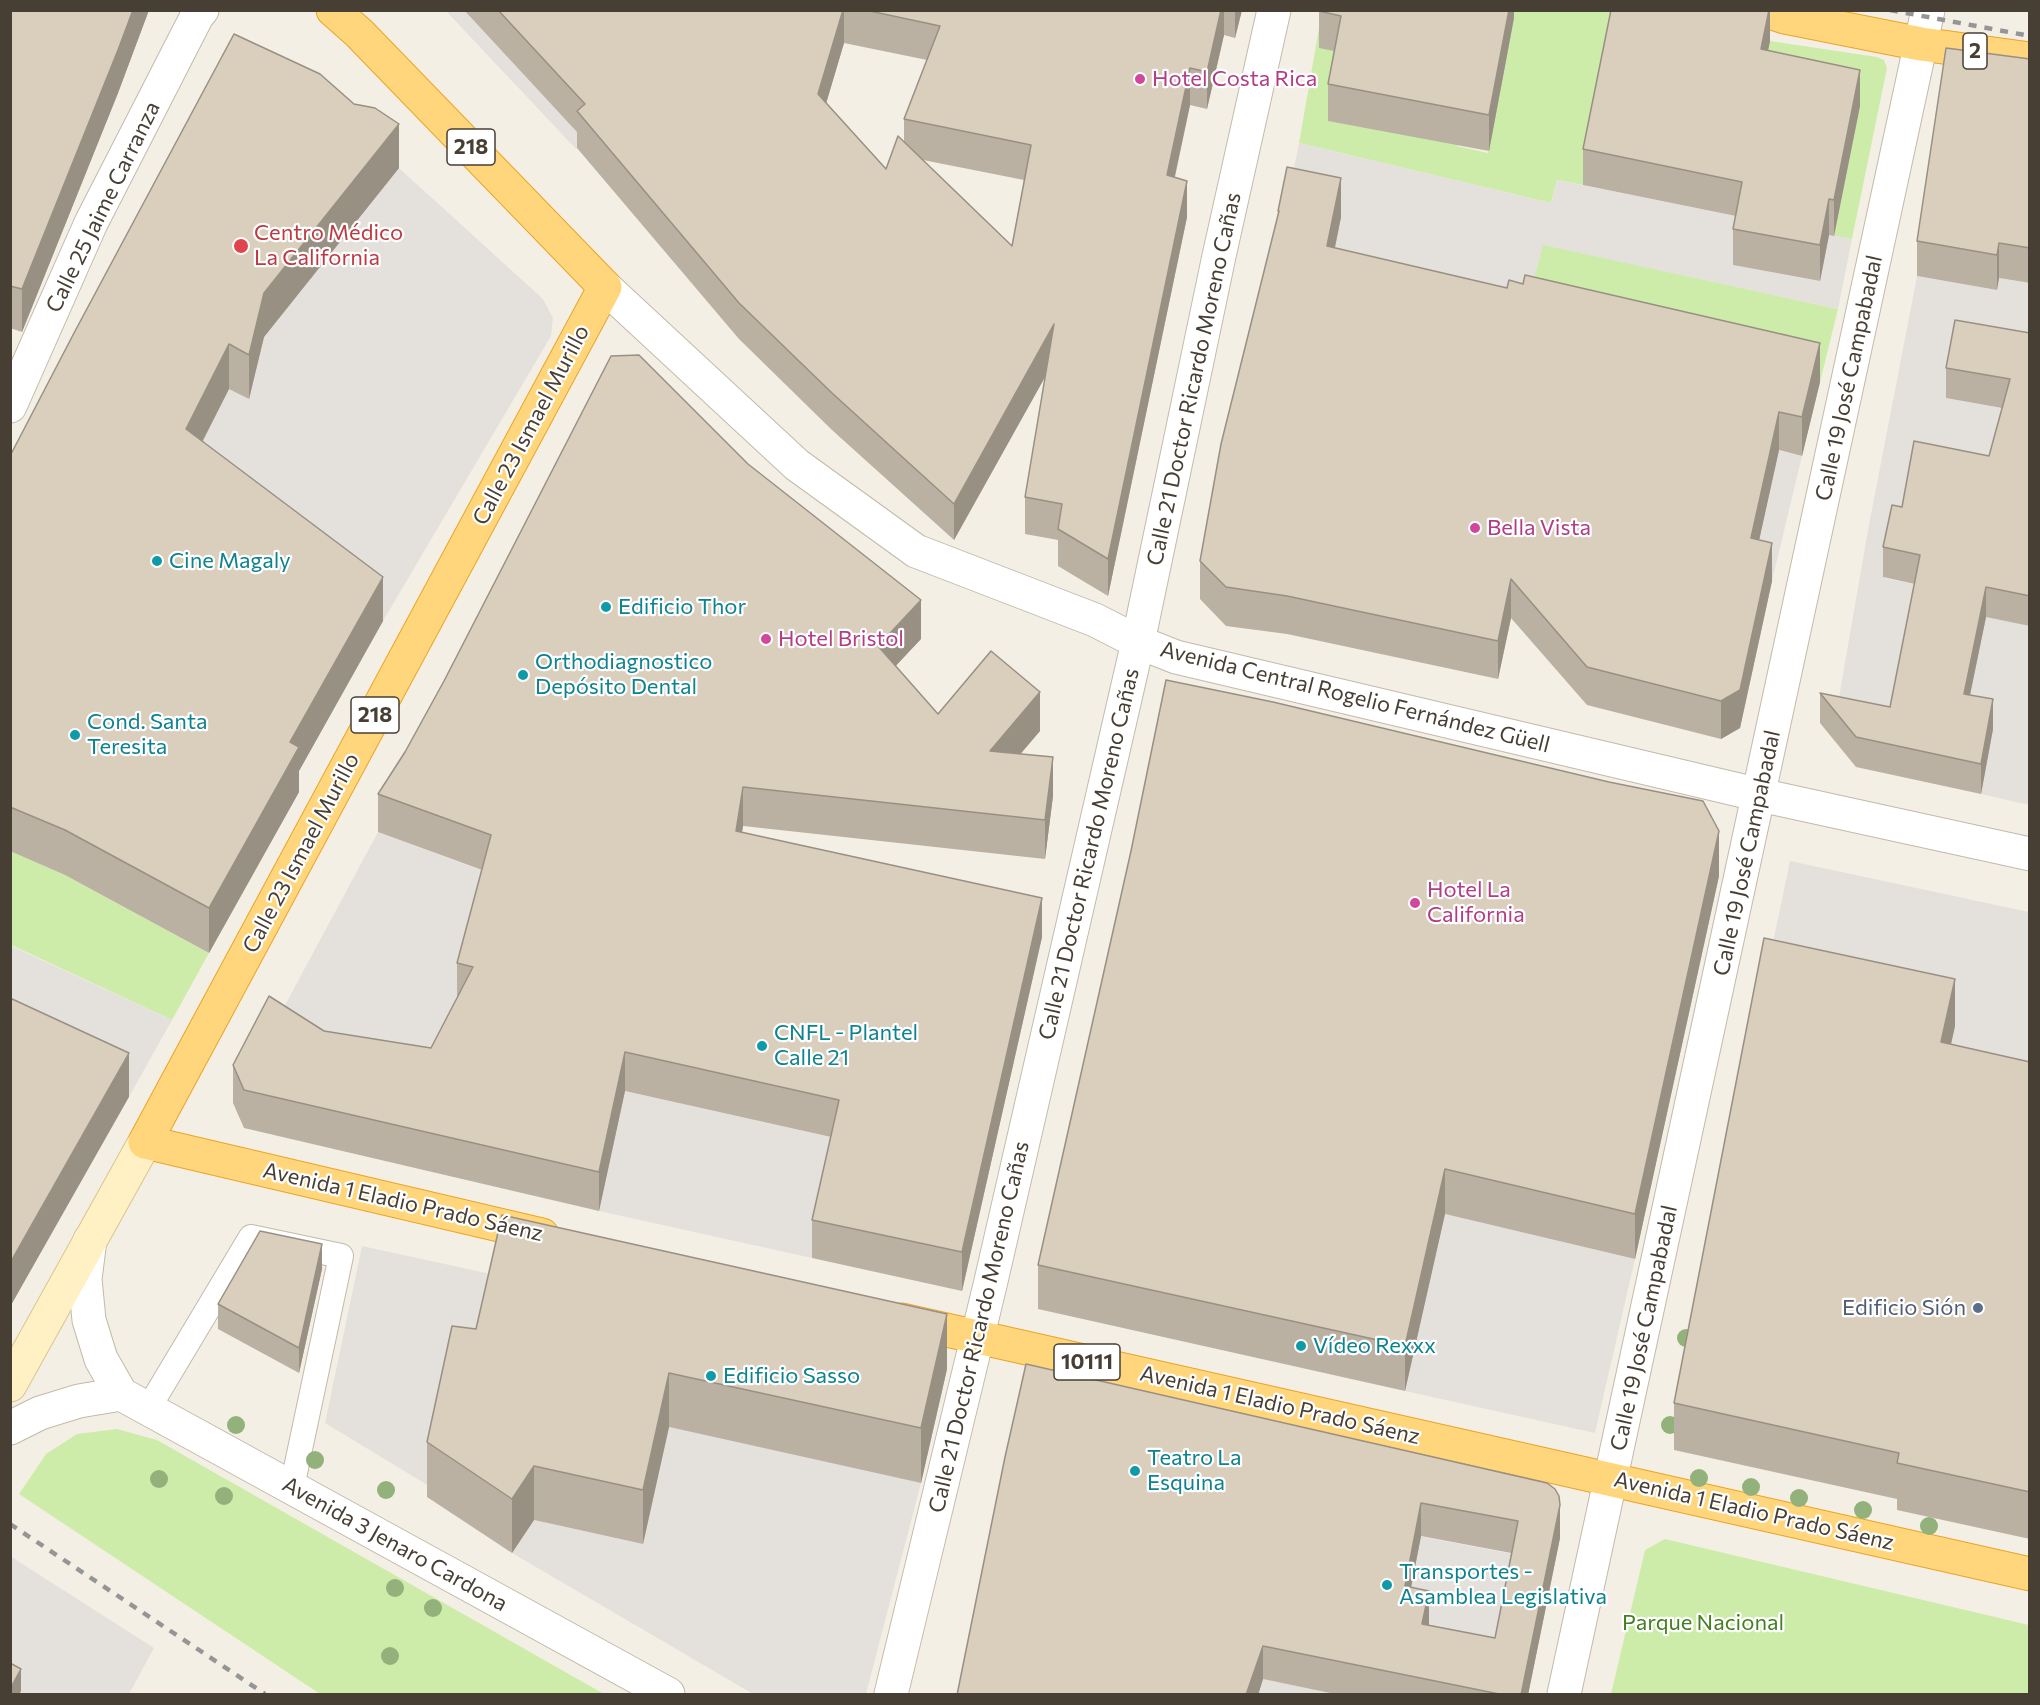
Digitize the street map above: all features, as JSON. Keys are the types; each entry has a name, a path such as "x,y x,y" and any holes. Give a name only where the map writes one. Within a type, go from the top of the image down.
{"highway":[{"name":"218","path":"333,10 359,33 605,287"},
{"name":"2","path":"1763,10 1785,17 1921,44 2030,58"},
{"name":"Calle 23 Ismael Murillo","path":"145,1142 605,287"},
{"name":"Avenida 1 Eladio Prado Sáenz","path":"145,1142 570,1241"},
{"name":"Avenida 1 Eladio Prado Sáenz","path":"872,1313 2030,1574"}],"main road":[{"name":"Calle 23 Ismael Murillo","path":"10,1385 145,1142"}],"street":[{"name":"Calle 25 Jaime Carranza","path":"10,406 91,223 202,10"},
{"name":"Calle 21 Doctor Ricardo Moreno Cañas","path":"891,1695 977,1337 1138,642 1219,256 1274,10"},
{"name":"Calle 19 José Campabadal","path":"1564,1695 1928,10"},
{"name":"Avenida Central Rogelio Fernández Güell","path":"605,287 797,465 916,551 1095,620 1138,642 1176,657 1760,795 2030,854"},
{"path":"90,1240 85,1280 89,1320 101,1359 135,1401"},
{"path":"10,1428 40,1413 79,1401 135,1401"},
{"name":"Avenida 3 Jenaro Cardona","path":"135,1401 668,1695"}],"lane":[{"path":"135,1401 251,1237 341,1256 292,1486"}],"green space":[{"path":"1606,10 1617,13 1583,185 1557,180 1551,203 1299,143 1322,11 1326,11 1341,52 1466,98 1457,146 1488,153 1514,18 1475,11"},
{"path":"1770,41 1877,57 1884,60 1887,68 1852,239 1834,236 1860,106 1761,85"},
{"path":"1542,244 1838,309 1820,382 1525,314"},
{"path":"11,851 65,875 209,953 172,1020 11,945"},
{"path":"117,1429 157,1440 604,1694 320,1694 19,1494 46,1454 77,1434"},
{"name":"Parque Nacional","path":"1665,1539 2029,1625 2029,1694 1611,1694 1645,1550"}],"shaded area":[{"path":"446,11 464,11 630,105 576,149"},
{"path":"1299,143 1551,203 1557,180 1742,217 1734,265 1819,281 1815,232 1852,239 1838,309 1543,245 1523,322 1278,249"},
{"path":"399,168 543,299 553,318 551,336 383,621 186,473 229,389 253,383 264,337"},
{"path":"1917,276 1997,290 1999,278 2029,283 2029,363 1946,398 2029,413 1884,578 2019,605 2029,626 2029,805 1981,794 1964,724 1982,635 1926,744 1834,726 1868,530"},
{"path":"1692,430 1802,456 1772,581"},
{"path":"378,832 491,874 431,1086 269,1035"},
{"path":"1790,861 2029,912 2029,1109 1764,985"},
{"path":"11,946 172,1020 129,1097 11,1043"},
{"path":"625,1091 839,1139 812,1258 599,1211"},
{"path":"1445,1214 1635,1259 1595,1433 1405,1391"},
{"path":"362,1246 500,1276 429,1486 325,1423"},
{"path":"669,1427 921,1483 866,1694 753,1694 512,1553 534,1520 643,1544"},
{"path":"1320,1517 1518,1555 1495,1671 1422,1657"},
{"path":"10,1556 154,1648 129,1694 19,1694 21,1690 11,1684"},
{"path":"1263,1679 1340,1694 1258,1694"}],"building":[{"path":"10,10 133,10 22,289 10,286"},
{"path":"498,10 843,10 818,94 886,169 898,136 1012,246 1031,145 904,119 940,26 865,10 1221,10 1207,72 1190,68 1167,175 1187,181 1108,559 1058,529 1062,504 1025,497 1054,324 954,504 832,393 739,303 577,111 585,104"},
{"path":"1319,10 1509,10 1489,115 1328,84 1341,16"},
{"path":"1611,10 1769,10 1761,49 1860,70 1834,200 1829,199 1820,245 1733,229 1742,182 1583,149"},
{"path":"234,34 320,74 354,104 375,108 399,124 264,293 249,355 229,344 186,429 383,577 290,742 299,747 209,908 65,830 10,807 10,456"},
{"path":"1946,48 2030,59 2030,248 1999,243 1997,255 1917,241"},
{"path":"1287,167 1341,178 1327,246 1507,288 1509,280 1523,284 1525,275 1820,343 1802,417 1779,412 1751,538 1772,543 1740,690 1721,701 1587,667 1511,579 1498,641 1287,596 1226,587 1200,561 1221,444 1279,211"},
{"path":"1955,320 2030,333 2030,596 1986,587 1964,694 1993,699 1981,764 1856,737 1820,693 1890,707 1920,555 1883,547 1892,505 1902,507 1914,441 1989,456 2010,379 1946,368"},
{"path":"639,355 748,464 921,600 878,646 938,714 991,651 1040,692 990,751 1053,757 1045,820 743,787 736,831 1042,898 962,1252 812,1220 839,1100 625,1052 599,1172 244,1090 233,1065 269,996 324,1031 431,1048 473,967 457,963 491,835 378,794 405,752 444,681 611,356"},
{"path":"1166,680 1273,702 1609,782 1703,801 1719,831 1635,1214 1445,1169 1405,1346 1038,1265 1131,851"},
{"name":"Edificio Sión","path":"1764,938 1955,979 1941,1042 2030,1062 2030,1492 1897,1463 1899,1453 1674,1403"},
{"path":"10,998 129,1053 10,1263"},
{"path":"502,1215 947,1314 921,1428 669,1373 643,1490 534,1466 512,1499 427,1442 452,1326 476,1329"},
{"path":"260,1231 322,1244 299,1348 218,1304"},
{"path":"1026,1364 1547,1483 1555,1489 1560,1505 1521,1695 1504,1695 1263,1646 1246,1695 957,1695","holes":["1421,1503 1518,1521 1495,1638 1422,1624 1429,1591 1405,1586"]},
{"path":"10,1663 21,1669 10,1689"}],"railway":[{"path":"1890,10 2030,36"},
{"path":"10,1524 265,1694"}],"place":[{"name":"Hotel Costa Rica","path":"1140,79"},
{"name":"Centro Médico La California","path":"241,246"},
{"name":"Bella Vista","path":"1475,528"},
{"name":"Cine Magaly","path":"157,561"},
{"name":"Edificio Thor","path":"606,607"},
{"name":"Hotel Bristol","path":"766,639"},
{"name":"Orthodiagnostico Depósito Dental","path":"523,675"},
{"name":"Cond. Santa Teresita","path":"75,735"},
{"name":"Hotel La California","path":"1415,903"},
{"name":"CNFL - Plantel Calle 21","path":"762,1046"},
{"name":"Edificio Sión","path":"1978,1308"},
{"name":"Vídeo Rexxx","path":"1301,1346"},
{"name":"Edificio Sasso","path":"711,1376"},
{"name":"Teatro La Esquina","path":"1135,1471"},
{"name":"Transportes - Asamblea Legislativa","path":"1387,1585"}]}
